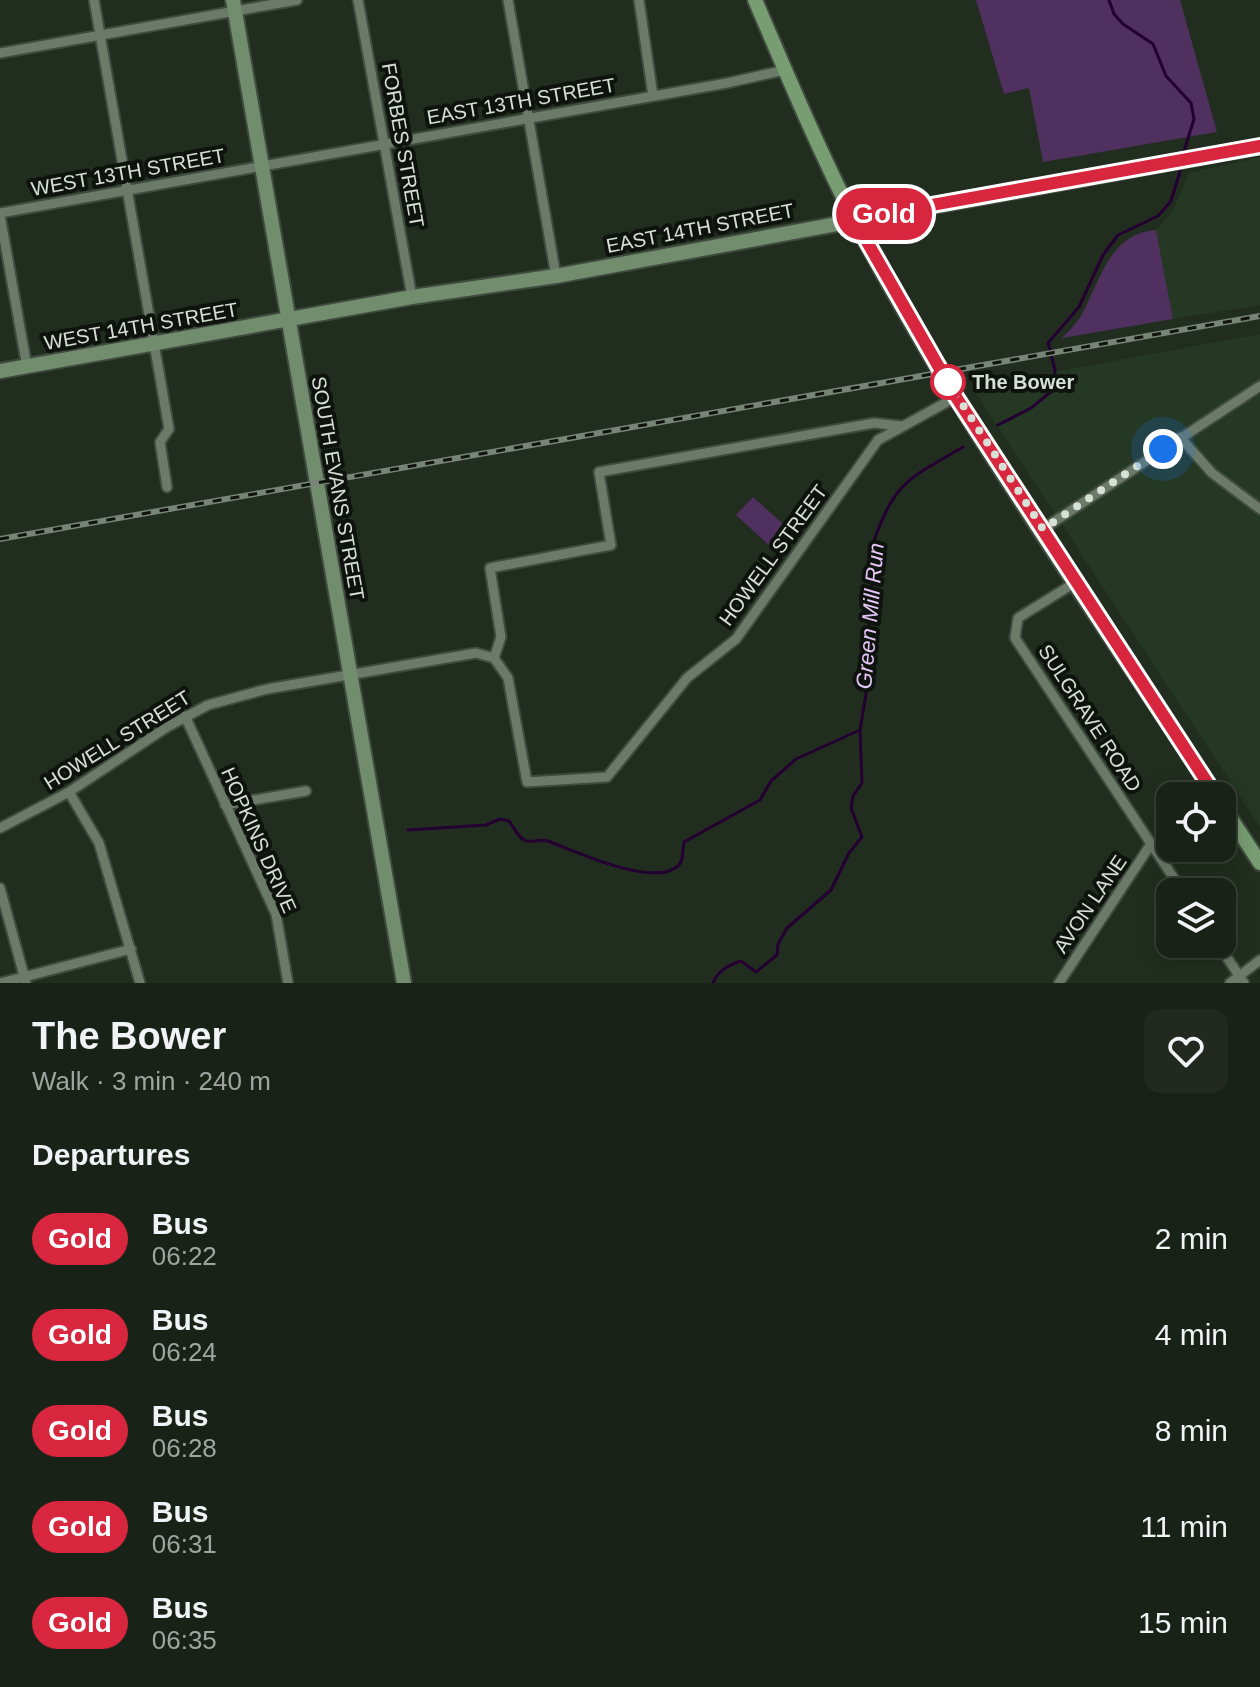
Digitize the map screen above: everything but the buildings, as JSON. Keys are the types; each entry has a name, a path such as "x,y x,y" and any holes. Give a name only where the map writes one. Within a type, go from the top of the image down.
{"main road":[{"path":"755,0 854,219 956,397 1207,782"},
{"path":"1236,826 1260,863"}],"street":[{"path":"94,0 169,429 160,442 167,487"},
{"path":"0,53 100,35 234,5 297,0"},
{"name":"FORBES STREET","path":"358,0 412,297"},
{"path":"508,0 556,276"},
{"path":"639,0 653,96"},
{"name":"SOUTH EVANS STREET","path":"234,5 404,983"},
{"name":"EAST 13TH STREET","path":"262,165 785,70"},
{"name":"EAST 14TH STREET","path":"288,320 412,297 556,276 1260,146"},
{"name":"WEST 13TH STREET","path":"0,214 262,165"},
{"path":"0,214 27,367"},
{"name":"WEST 14TH STREET","path":"0,371 288,320"},
{"path":"1043,529 1260,386"},
{"name":"HOWELL STREET","path":"0,828 69,792 185,716 233,697 476,653 494,658 508,678 527,782 607,777 687,678 736,639 878,440 956,397"},
{"path":"865,425 878,440"},
{"path":"494,658 501,637 490,568 611,545 599,472 865,425 903,426"},
{"path":"1180,437 1212,473 1260,509"},
{"name":"SULGRAVE ROAD","path":"1076,582 1018,618 1015,638 1174,878"},
{"name":"HOPKINS DRIVE","path":"185,716 276,914 288,983"},
{"path":"225,805 306,791"},
{"path":"69,792 99,843 140,983"},
{"name":"AVON LANE","path":"1059,983 1151,844"},
{"path":"0,888 25,980"},
{"path":"1,983 25,980 131,949"},
{"path":"1228,958 1242,979"},
{"path":"1230,983 1242,979 1260,960"}],"shaded area":[{"path":"976,0 1180,0 1217,132 1043,162 1029,88 1004,94"},
{"path":"1260,157 1260,305 1173,319 1156,230 1173,211 1189,173"},
{"path":"1156,230 1173,319 1062,338 1080,317 1108,260 1117,249 1140,233"},
{"path":"1260,334 1260,827 1236,790 1236,782 1231,782 972,387"},
{"path":"753,497 790,530 773,549 736,515"}],"waterway":[{"name":"Green Mill Run","path":"1109,0 1114,14 1123,24 1153,44 1166,76 1191,103 1194,119 1183,154"},
{"name":"Green Mill Run","path":"998,425 1031,408 1053,390 1055,370 1048,343 1079,307 1103,255 1118,235 1158,216 1171,201 1182,165"},
{"name":"Green Mill Run","path":"713,983 721,971 732,964 741,961 756,972 777,955 778,944 787,928 831,890 849,853 862,837 851,808 853,796 862,783 860,730 866,694 874,541 889,505 907,483 963,447"},
{"name":"Green Mill Run","path":"408,830 486,825 500,819 509,821 520,837 527,841 548,841 614,866 651,873 666,872 680,864 684,842 760,800 771,781 796,759 860,730"}],"railway":[{"path":"0,539 1260,316"}],"bus line":[{"name":"Gold","path":"1207,782 956,397 854,219 1260,146"}],"place":[{"name":"The Bower","path":"948,382"}],"route":[{"path":"948,382 1043,529 1163,449"}]}
